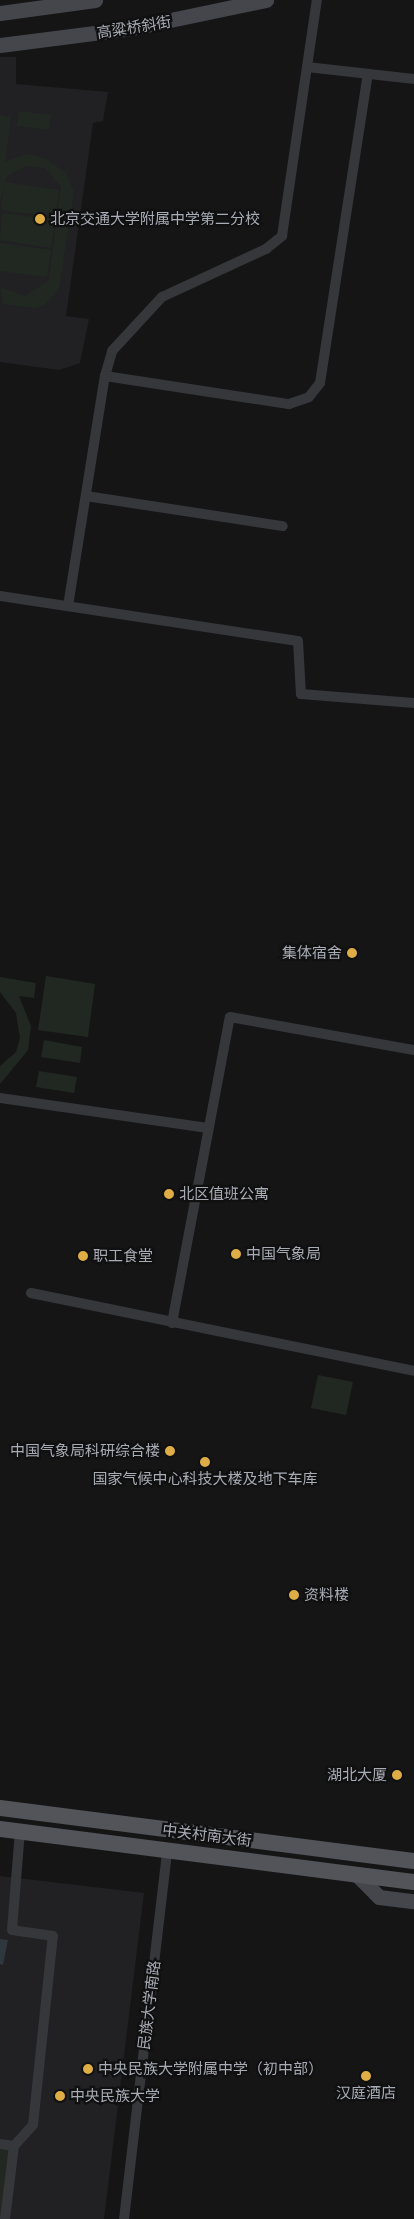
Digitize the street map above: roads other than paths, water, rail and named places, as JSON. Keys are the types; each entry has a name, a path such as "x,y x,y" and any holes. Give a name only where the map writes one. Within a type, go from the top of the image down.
{"main road":[{"path":"0,13 95,0"},
{"name":"高粱桥斜街","path":"0,45 132,28 266,0"},
{"name":"中关村南大街","path":"0,1808 414,1861"},
{"name":"中关村南大街","path":"0,1829 414,1882"},
{"path":"357,1875 379,1898 414,1901"}],"street":[{"path":"68,606 105,376 112,351 162,297 266,249 282,236 317,0"},
{"path":"307,67 414,79"},
{"path":"105,376 289,404 310,397 322,369 368,74"},
{"path":"86,496 283,526"},
{"path":"0,596 298,641 300,694 414,703"},
{"path":"172,1323 230,1017 414,1050"},
{"path":"0,1098 208,1128"},
{"path":"31,1293 414,1371"},
{"path":"12,1930 20,1832"},
{"name":"民族大学南路","path":"124,2219 167,1851"},
{"path":"0,1929 53,1936 33,2125 14,2146 5,2219"},
{"path":"0,2144 14,2146"}],"place":[{"name":"北京交通大学附属中学第二分校","path":"40,219"},
{"name":"集体宿舍","path":"352,953"},
{"name":"北区值班公寓","path":"169,1194"},
{"name":"中国气象局","path":"236,1254"},
{"name":"职工食堂","path":"83,1256"},
{"name":"中国气象局科研综合楼","path":"170,1451"},
{"name":"国家气候中心科技大楼及地下车库","path":"205,1462"},
{"name":"资料楼","path":"294,1595"},
{"name":"湖北大厦","path":"397,1775"},
{"name":"中央民族大学附属中学（初中部）","path":"88,2069"},
{"name":"汉庭酒店","path":"366,2076"},
{"name":"中央民族大学","path":"60,2096"}]}
